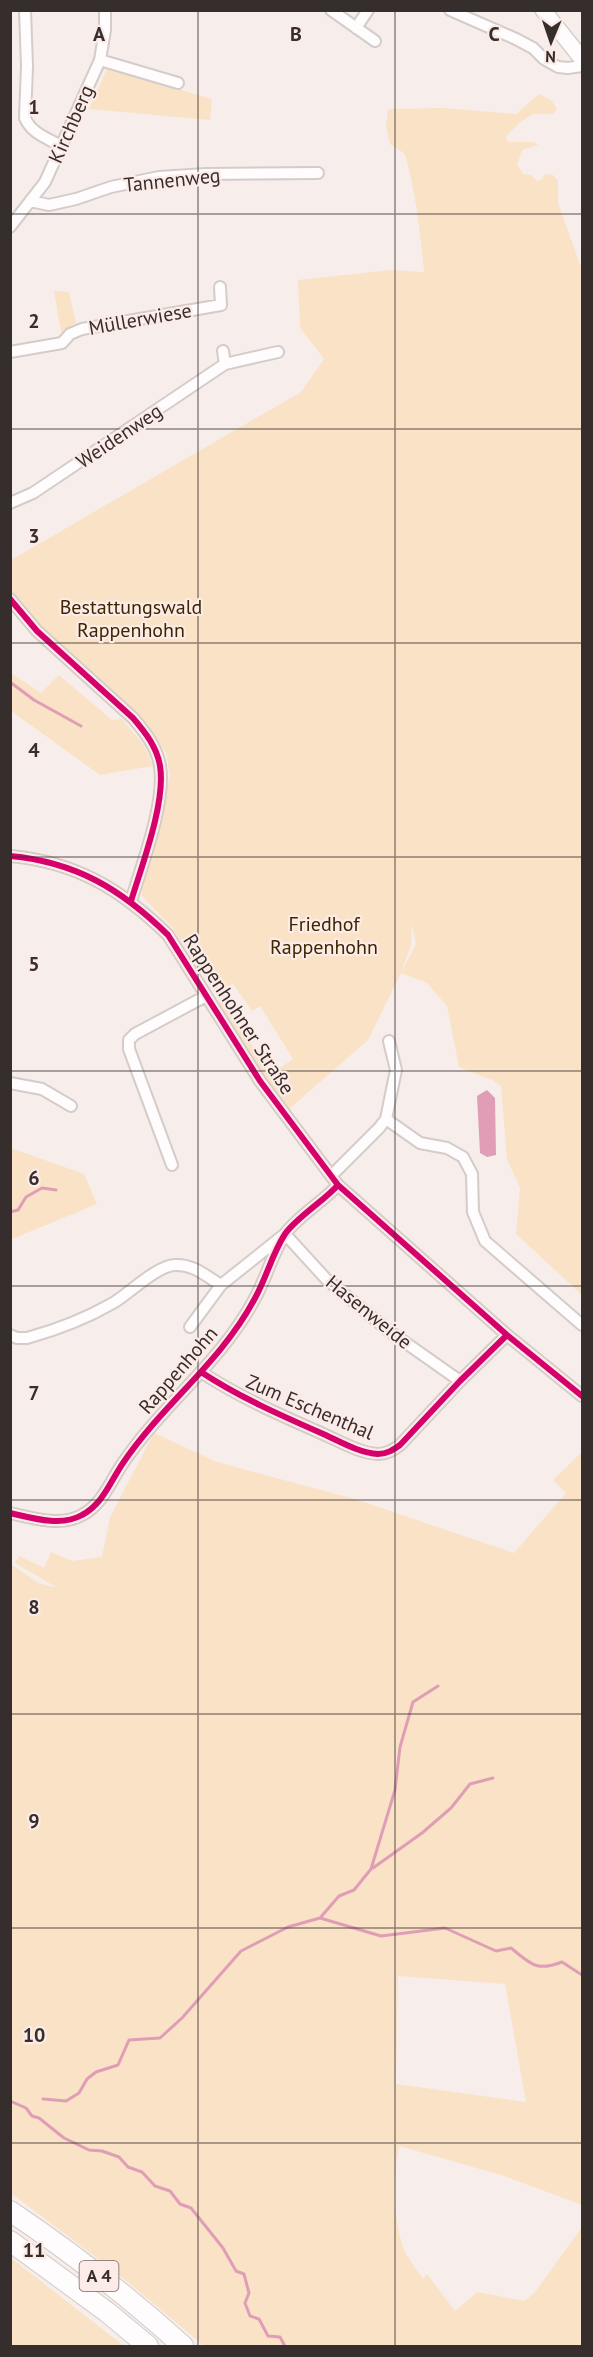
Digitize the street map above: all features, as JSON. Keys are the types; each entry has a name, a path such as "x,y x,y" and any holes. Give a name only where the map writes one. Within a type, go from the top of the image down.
{"highway":[{"name":"A 4","path":"10,2211 100,2277 183,2346"},
{"name":"A 4","path":"10,2241 107,2312 148,2346"}],"main road":[{"path":"543,10 582,59"}],"street":[{"path":"25,10 27,66 25,118 35,132 61,146"},
{"name":"Kirchberg","path":"10,227 45,182 100,60 105,30 105,10"},
{"path":"331,10 375,41"},
{"path":"356,28 368,10"},
{"path":"450,10 516,39 533,48 544,59 558,67 582,66"},
{"path":"100,60 178,83"},
{"name":"Tannenweg","path":"30,201 49,205 111,187 159,177 206,174 318,173"},
{"name":"Müllerwiese","path":"10,352 62,343 70,334 82,329 221,305 220,287"},
{"path":"223,351 225,364"},
{"name":"Weidenweg","path":"10,502 33,493 225,364 278,352"},
{"path":"10,598 37,631 133,718 147,734 156,750 160,764 160,786 152,829 131,901"},
{"name":"Rappenhohner Straße","path":"10,856 49,862 98,880 131,901 168,934 260,1081 335,1180 507,1335 582,1396"},
{"path":"172,1165 129,1049 129,1040 135,1034 206,996"},
{"path":"389,1041 396,1070 386,1119 420,1143 447,1148 463,1157 472,1174 473,1212 485,1241 582,1324"},
{"path":"10,1083 42,1089 71,1106"},
{"name":"Rappenhohn","path":"190,1327 221,1285 285,1234 335,1180 386,1119"},
{"name":"Rappenhohn","path":"10,1513 57,1521 79,1517 101,1501 124,1462 146,1433 201,1372 254,1302 285,1234"},
{"name":"Hasenweide","path":"285,1234 327,1280 389,1331 460,1381"},
{"path":"10,1335 27,1338 113,1303 161,1269 172,1265 188,1266 221,1285"},
{"name":"Zum Eschenthal","path":"201,1372 234,1393 273,1412 348,1445 379,1454 394,1450 400,1445 507,1335"}],"green space":[{"path":"107,69 212,99 210,120 89,109"},
{"path":"539,94 551,100 557,109 553,114 533,114 519,123 506,137 508,142 534,142 538,145 522,150 517,164 523,174 531,175 537,181 541,180 545,174 553,175 558,181 558,203 582,270 582,1295 516,1234 520,1188 507,1159 501,1086 459,1067 447,1006 427,983 401,973 368,1040 288,1110 237,1038 221,1009 219,999 225,996 232,997 234,1000 226,1006 233,1017 241,1013 244,1016 237,1022 247,1038 255,1032 257,1037 250,1042 259,1058 266,1053 269,1056 263,1062 271,1074 293,1059 260,1006 252,1011 233,984 219,990 211,986 172,927 142,896 142,887 170,776 166,753 144,721 56,641 19,602 11,589 11,560 301,392 324,359 300,328 298,280 391,270 424,272 412,183 405,154 390,144 386,126 388,109 442,108 516,114","holes":["412,924 416,944 401,973 411,945"]},
{"path":"54,291 69,292 76,323 61,332"},
{"path":"11,673 41,693 59,675 112,720 122,719 144,745 153,766 100,775 11,711"},
{"path":"11,1148 84,1174 97,1204 12,1239"},
{"path":"154,1433 217,1462 358,1500 514,1553 566,1493 553,1480 582,1452 582,2205 501,2175 399,2146 395,2184 397,2223 405,2251 423,2279 427,2274 455,2311 477,2292 525,2301 535,2292 582,2227 582,2346 204,2346 117,2273 11,2193 11,1564 38,1583 58,1588 15,1563 19,1556 44,1568 51,1552 72,1561 102,1557 110,1517","holes":["398,1976 505,1984 526,2102 396,2084"]},
{"path":"11,2258 124,2346 11,2346"}],"shaded area":[{"path":"487,1090 495,1098 496,1155 487,1157 480,1153 477,1096"}],"waterway":[{"path":"10,682 34,700 81,726"},
{"path":"10,1212 18,1210 26,1197 42,1188 56,1190"},
{"path":"320,1918 339,1896 354,1890 371,1869 395,1790 400,1747 413,1702 438,1686"},
{"path":"373,1868 422,1833 451,1808 470,1784 493,1778"},
{"path":"43,2099 66,2101 79,2093 87,2079 96,2072 118,2065 129,2040 160,2038 182,2018 241,1951 288,1927 320,1918 381,1936 445,1928 496,1951 511,1948 534,1965 546,1966 562,1962 582,1975"},
{"path":"10,2101 26,2108 32,2116 39,2118 64,2138 89,2150 102,2151 119,2157 128,2167 142,2172 155,2186 170,2191 180,2204 191,2208 223,2248 236,2271 244,2274 249,2293 245,2303 250,2316 259,2319 268,2336 280,2337 285,2346"}],"cycle path":[{"path":"10,599 37,631 133,718 146,734 156,752 160,766 160,797 152,834 131,901"},
{"path":"10,856 56,864 96,880 133,904 168,935 260,1081 338,1185 507,1335 582,1396"},
{"path":"10,1513 56,1521 74,1519 95,1505 138,1442 208,1364 240,1322 258,1292 285,1234 296,1221 338,1185"},
{"path":"201,1372 230,1390 342,1443 381,1454 400,1445 507,1335"}],"park label":[{"name":"Bestattungswald Rappenhohn","path":"131,618"},
{"name":"Friedhof Rappenhohn","path":"324,936"}]}
